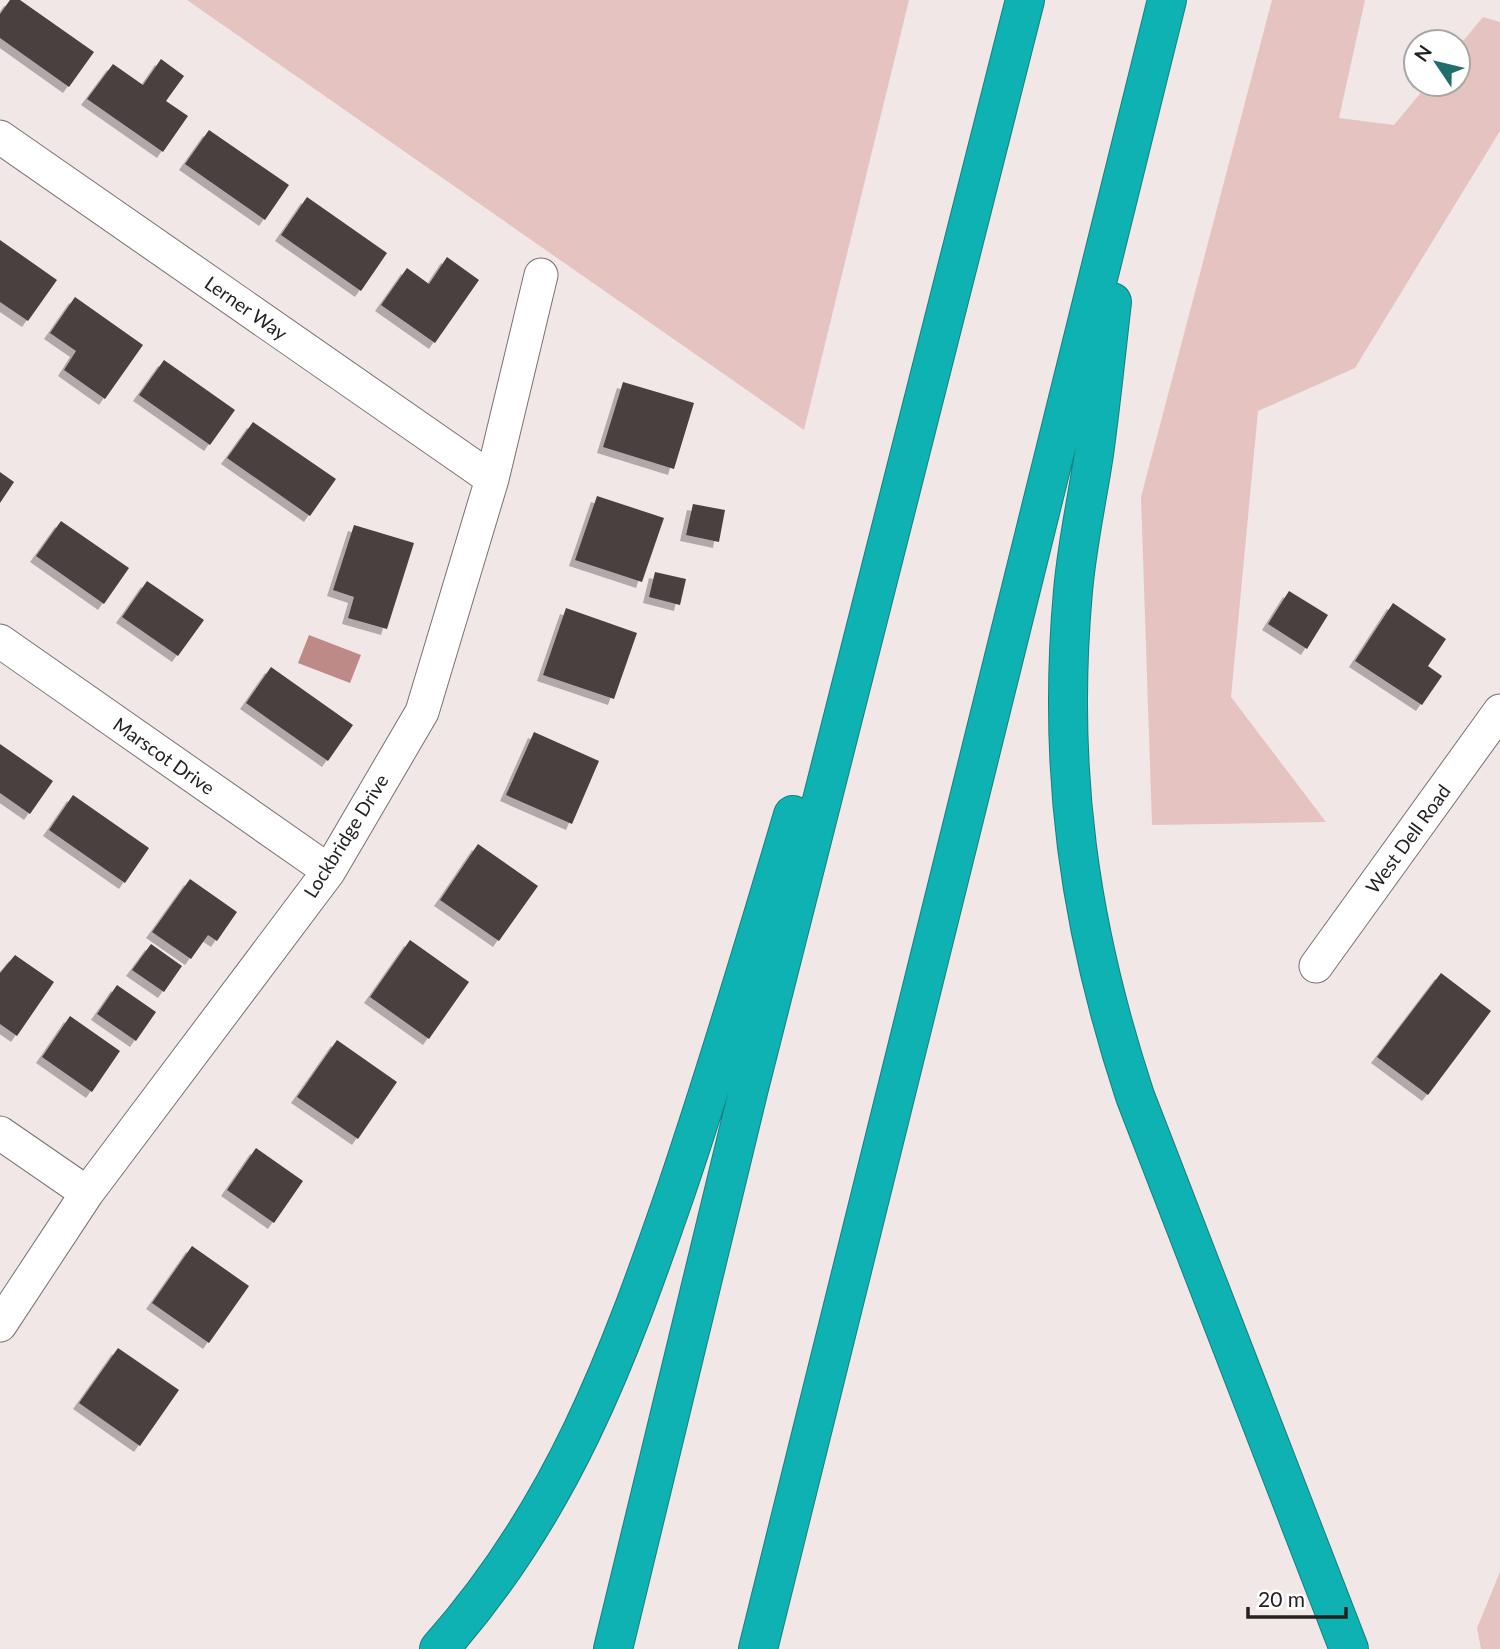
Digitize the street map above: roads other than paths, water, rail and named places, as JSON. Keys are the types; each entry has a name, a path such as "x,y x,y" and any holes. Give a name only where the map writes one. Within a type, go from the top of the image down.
{"highway":[{"path":"614,1649 748,1092 1025,0"},
{"path":"758,1649 1167,0"},
{"path":"1133,135 1094,454 1076,564 1070,634 1068,742 1080,877 1100,979 1135,1096 1349,1649"},
{"path":"439,1649 509,1563 543,1507 601,1393 627,1331 716,1071 816,737 921,412"}],"street":[{"name":"Lerner Way","path":"0,137 492,479"},
{"name":"Lockbridge Drive","path":"0,1325 87,1193 329,871 422,712 492,479 541,275"},
{"name":"Marscot Drive","path":"0,641 329,871"},
{"name":"West Dell Road","path":"1317,966 1500,711"},
{"path":"0,1133 87,1193"}]}
